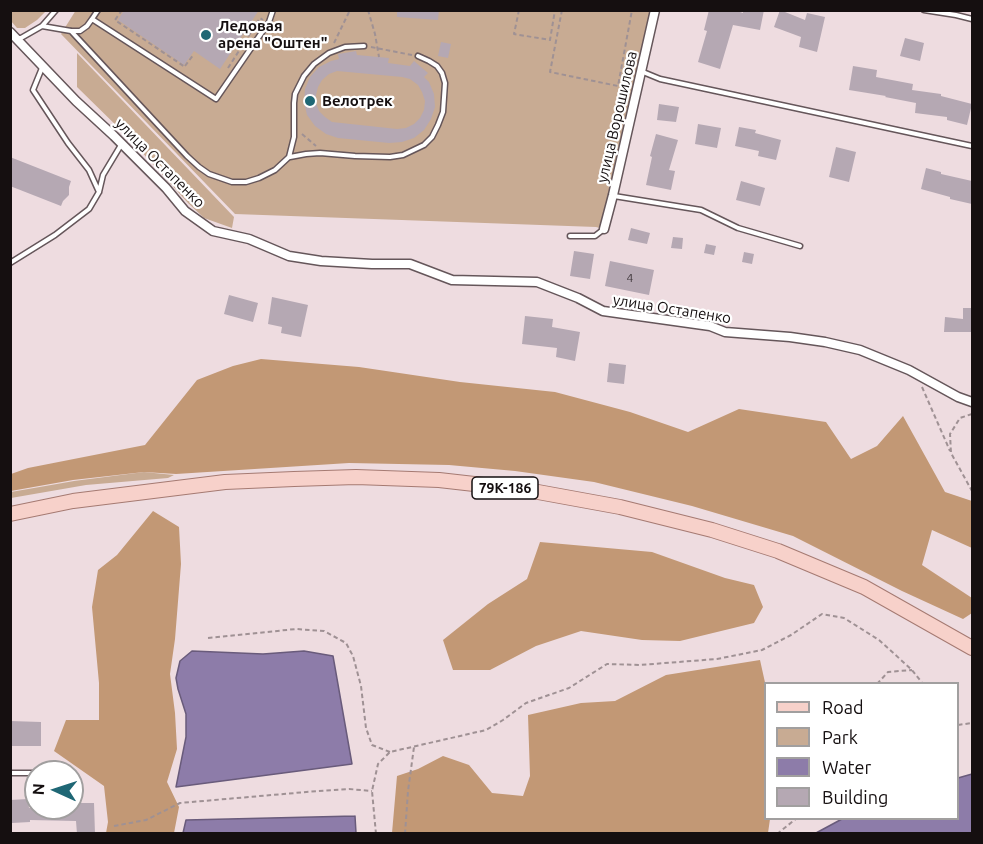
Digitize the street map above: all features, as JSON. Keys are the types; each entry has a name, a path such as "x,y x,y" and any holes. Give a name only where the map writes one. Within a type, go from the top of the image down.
{"main road":[{"name":"79К-186","path":"10,514 73,501 225,482 356,477 439,480 527,490 620,507 712,530 778,551 864,587 972,648"},
{"path":"10,505 73,501"},
{"path":"10,521 73,501"}],"street":[{"name":"улица Ворошилова","path":"604,229 655,10"},
{"name":"улица Остапенко","path":"13,35 76,101 166,188 185,211 213,231 249,240 289,256 321,261 410,264 452,280 537,282 578,298 603,311 710,326 725,332 825,342 860,350 916,374 972,402"}],"lane":[{"path":"13,35 21,38 42,26 56,10"},
{"path":"42,26 71,32 80,31 87,26 98,10"},
{"path":"92,19 216,99 269,22 273,12 267,10"},
{"path":"924,10 972,19"},
{"path":"71,32 187,156 209,174 232,182 246,182 260,178 275,170 289,157 293,146 294,104 299,84 304,76 328,53 345,47 364,46"},
{"path":"289,157 306,154 390,157 403,155 424,145 432,137 443,112 445,83 437,66 418,56"},
{"path":"42,66 33,90 89,170 99,192"},
{"path":"641,71 660,79 972,146"},
{"path":"10,263 55,235 89,209 99,192 103,175 122,144"},
{"path":"613,195 701,210 738,228 800,246"},
{"path":"570,236 595,236 604,229"}],"path":[{"path":"122,10 115,20 185,67 194,54"},
{"path":"328,53 350,10"},
{"path":"368,10 375,34 378,57"},
{"path":"519,10 514,33 550,40 555,10"},
{"path":"562,10 550,72 618,86 632,10"},
{"path":"364,46 418,56"},
{"path":"295,123 300,133 308,141 332,154"},
{"path":"916,374 951,453 972,491"},
{"path":"951,453 950,434 960,418 972,414"},
{"path":"208,638 296,629 324,632 346,643 353,656 361,686 366,728 372,745 390,752 486,730 526,703 569,688 607,664 640,665 717,659 762,650 791,635 822,614 844,618 879,640 912,670 921,682"},
{"path":"879,682 888,672 912,670"},
{"path":"405,834 414,747"},
{"path":"376,834 372,791 378,764 390,752"},
{"path":"114,826 146,820 180,803 349,789 372,791"},
{"path":"777,834 795,820"}],"green space":[{"path":"76,10 650,11 604,229 235,214 61,34"},
{"path":"10,11 46,11 25,28 17,28 11,21"},
{"path":"77,53 234,217 232,228 204,218 130,139 77,87"},
{"path":"144,472 174,475 168,478 86,485 11,498 11,492"}],"shaded area":[{"path":"261,359 359,367 460,382 555,392 630,412 688,432 739,409 826,422 851,459 877,446 903,416 945,492 972,501 972,548 932,530 922,565 972,598 972,613 963,619 793,536 692,506 594,482 515,471 449,465 349,463 176,474 144,472 73,480 11,491 11,474 28,468 145,445 197,380 233,366"},
{"path":"153,511 179,527 181,564 170,674 177,749 167,782 179,807 174,833 106,833 108,822 104,786 84,772 84,760 67,760 54,751 66,720 99,720 99,683 92,607 98,570 117,555"},
{"path":"540,542 652,552 725,578 754,585 763,607 754,623 680,641 642,640 581,631 536,646 490,670 453,670 443,640 488,604 527,579"},
{"path":"760,660 765,682 764,820 770,820 768,833 392,833 397,776 418,769 443,756 469,765 492,793 523,796 530,776 528,715 581,703 615,701 666,675"}],"water":[{"path":"192,651 263,654 304,651 333,656 352,764 176,787 186,737 186,714 176,678 180,661"},
{"path":"972,774 972,833 816,833 840,820 959,820 959,778"},
{"path":"355,816 356,833 183,833 186,820"}],"building":[{"name":"Ледовая арена \"Оштен\"","path":"124,10 259,10 220,69 194,51 184,65 118,20"},
{"path":"397,10 439,10 438,20 397,17"},
{"path":"709,10 734,10 743,13 743,10 764,10 760,30 733,25 720,69 698,62 707,31 704,30"},
{"path":"780,10 805,20 807,13 825,17 817,52 799,47 801,37 774,27"},
{"path":"905,38 924,43 920,61 900,56"},
{"path":"441,42 451,44 448,58 438,56"},
{"name":"Велотрек","path":"356,51 357,55 389,58 388,63 410,66 414,61 428,73 424,77 434,94 435,107 424,130 414,138 389,143 338,138 326,134 315,126 307,115 304,102 305,89 310,77 319,67 339,59 338,54","holes":["337,71 402,77 418,85 425,101 420,118 406,128 332,122 319,111 316,103 318,87 322,80"]},
{"path":"853,66 877,70 876,77 913,84 912,90 941,94 941,96 972,104 967,125 947,120 947,117 915,113 916,103 849,90"},
{"path":"659,104 679,107 676,122 657,120"},
{"path":"698,124 721,128 717,148 695,144"},
{"path":"739,127 756,130 755,133 781,140 776,160 758,156 759,151 735,146"},
{"path":"656,134 678,140 669,170 675,171 671,190 646,185"},
{"path":"836,147 856,152 849,182 829,177"},
{"path":"10,157 71,181 69,195 61,206 10,186"},
{"path":"926,168 972,181 972,204 921,189"},
{"path":"741,181 765,188 760,206 736,200"},
{"path":"631,228 650,233 647,244 628,240"},
{"path":"673,237 683,238 682,249 671,248"},
{"path":"706,244 716,246 714,255 704,253"},
{"path":"574,251 594,254 590,279 570,276"},
{"path":"744,252 754,254 752,264 742,262"},
{"path":"610,261 654,270 649,295 605,286"},
{"path":"229,295 258,303 253,322 224,314"},
{"path":"272,297 308,305 301,337 281,333 282,327 268,324"},
{"path":"963,308 972,308 972,332 944,332 945,317 963,319"},
{"path":"525,316 553,319 552,327 580,332 575,361 556,357 557,348 522,344"},
{"path":"609,363 626,365 624,384 607,382"},
{"path":"10,721 41,722 41,746 10,746"},
{"path":"24,799 24,820 30,820 30,822 12,823 10,800"},
{"path":"84,803 94,803 95,834 77,834 76,821 30,820 84,820"}],"place":[{"name":"Ледовая арена \"Оштен\"","path":"206,35"},
{"name":"Велотрек","path":"310,101"}]}
